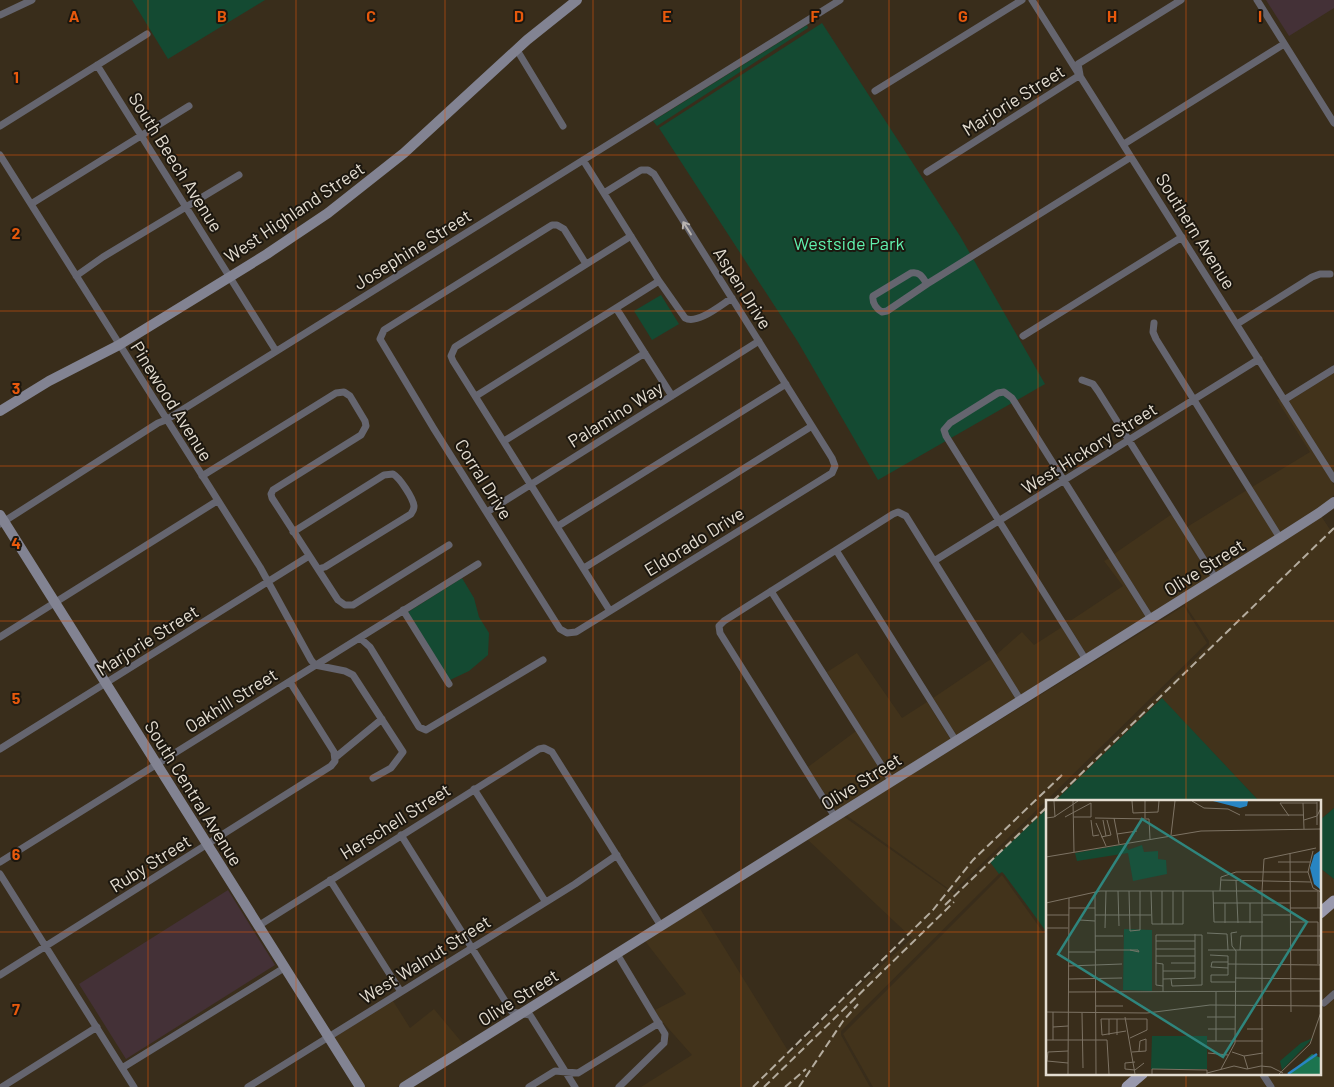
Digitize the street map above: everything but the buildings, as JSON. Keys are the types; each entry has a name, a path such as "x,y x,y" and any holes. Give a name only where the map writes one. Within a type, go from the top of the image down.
{"main road":[{"path":"1322,911 1334,901"},
{"path":"1127,1087 1142,1074"}],"street":[{"path":"0,15 32,0"},
{"name":"West Highland Street","path":"0,411 49,381 119,345 196,298 267,254 350,197 410,147 516,50 576,0"},
{"name":"Josephine Street","path":"1,521 840,0"},
{"path":"875,91 1022,0"},
{"name":"Southern Avenue","path":"1032,0 1334,479"},
{"name":"Marjorie Street","path":"927,172 1080,75 1078,64 1181,0"},
{"path":"1257,0 1334,123"},
{"path":"0,126 147,34"},
{"path":"1124,144 1284,44"},
{"path":"516,50 563,126"},
{"name":"South Beech Avenue","path":"97,65 276,351"},
{"path":"31,204 141,134 189,106"},
{"name":"Pinewood Avenue","path":"0,155 268,582 315,665"},
{"path":"927,284 921,275 914,272 873,296 873,302 880,311 884,312 1132,157"},
{"path":"583,160 659,281 685,318 697,320 732,298"},
{"name":"Aspen Drive","path":"604,193 641,170 651,171 812,426 834,462 834,468"},
{"path":"76,276 103,257 239,175"},
{"name":"Corral Drive","path":"567,633 560,629 381,343 380,337 384,330 552,225 557,225 564,229 586,264"},
{"path":"610,611 453,361 451,353 455,346 631,236"},
{"path":"1023,336 1182,237"},
{"path":"1237,324 1312,276 1330,274"},
{"path":"476,396 659,281"},
{"path":"616,308 672,396"},
{"path":"1154,323 1153,332 1156,339 1280,538"},
{"name":"Palamino Way","path":"487,512 759,341"},
{"path":"504,441 645,353"},
{"name":"West Hickory Street","path":"934,561 1259,359"},
{"path":"1284,400 1334,369"},
{"path":"1082,380 1093,384 1098,391 1216,579"},
{"path":"558,526 786,384"},
{"path":"202,476 340,392 347,394 365,421 366,426 361,435 273,490 271,494 340,603 353,605 449,545"},
{"path":"1086,660 946,436 944,430 950,423 998,393 1004,392 1014,400 1151,619"},
{"path":"584,568 812,426"},
{"name":"Eldorado Drive","path":"567,633 576,632 610,611 832,472 834,468"},
{"path":"294,532 384,475 393,474 399,478 413,502 413,511 325,567 318,569"},
{"path":"0,637 217,501"},
{"name":"Olive Street","path":"404,1087 1216,579 1334,502"},
{"path":"835,817 719,630 721,623 893,514 901,513 906,516 1021,701"},
{"name":"South Central Avenue","path":"1,521 55,603 360,1087"},
{"path":"836,550 956,741"},
{"name":"Marjorie Street","path":"0,749 309,556"},
{"name":"Oakhill Street","path":"0,862 478,564"},
{"path":"771,591 892,782"},
{"path":"403,610 449,684"},
{"path":"360,638 370,647 419,727 426,730 544,660"},
{"path":"315,665 345,671 353,675 403,752 390,768 373,778"},
{"path":"290,682 336,757"},
{"name":"Ruby Street","path":"0,975 331,766 336,757 382,719"},
{"name":"Herschell Street","path":"258,926 474,789 539,749 544,748 552,752 616,855"},
{"path":"474,789 544,901"},
{"path":"401,835 512,1012 530,1015 575,1087"},
{"path":"616,855 661,926"},
{"name":"West Walnut Street","path":"248,1087 574,884 616,855"},
{"path":"0,874 134,1087"},
{"path":"330,880 401,992"},
{"path":"617,954 659,1023 666,1038 664,1043 620,1087"},
{"path":"122,1068 284,968"},
{"path":"1324,1004 1334,994"},
{"path":"529,1087 555,1071 578,1073 659,1023"},
{"path":"2,1087 97,1027"},
{"path":"1263,1074 1271,1087"}],"shaded area":[{"path":"1266,0 1334,0 1334,8 1289,36"},
{"path":"1334,373 1334,473 1289,401"},
{"path":"1280,398 1334,485 1334,495 1324,505 1281,533 1252,487 1310,452 1277,400"},
{"path":"1247,490 1276,537 1217,574 1187,527"},
{"path":"1172,514 1211,577 1152,614 1114,554"},
{"path":"1321,516 1331,531 1334,530 1334,808 1322,818 1322,800 1258,800 1162,699 1056,800 1052,800 1209,645 1209,641 1184,603"},
{"path":"1109,558 1146,618 1087,655 1067,623 1123,586 1104,561"},
{"path":"1184,606 1207,643 953,892 846,815"},
{"path":"1062,627 1081,659 1022,696 996,655 1022,632 1034,645"},
{"path":"857,653 902,718 927,702 951,740 892,777 827,672"},
{"path":"991,659 1016,700 957,736 933,698"},
{"path":"856,731 887,780 836,812 808,767"},
{"path":"1046,805 1046,810 991,862 999,874 841,1031 841,1035 870,1087 641,1087 692,1055 660,1019 655,1010 686,994 645,941 699,907 790,1054 845,999 912,938 807,839 843,816 954,894"},
{"path":"1322,870 1334,879 1334,896 1322,906"},
{"path":"1002,875 1046,936 1046,1074 1135,1074 1120,1087 873,1087 843,1034"},
{"path":"228,890 275,965 126,1059 79,984"},
{"path":"1334,905 1334,989 1322,1000 1322,916"},
{"path":"1334,999 1334,1087 1275,1087 1267,1074 1322,1074 1322,1006 1324,1008"},
{"path":"393,1001 410,1028 434,1009 464,1045 397,1087 364,1087 333,1038"},
{"path":"1147,1074 1259,1074 1267,1087 1133,1087"}],"green space":[{"path":"132,0 265,0 168,59"},
{"name":"Westside Park","path":"822,23 960,236 1045,384 878,480 798,342 659,128"},
{"path":"807,25 808,28 657,126 653,121"},
{"path":"661,295 679,324 652,340 634,311"},
{"path":"462,578 474,598 479,617 489,633 488,655 469,671 450,680 408,612"},
{"path":"1162,698 1258,800 1056,800"},
{"path":"1334,808 1334,879 1322,870 1322,818"},
{"path":"1046,810 1046,931 1004,874 1002,872 999,874 990,862"}],"railway":[{"path":"1054,800 1334,528"},
{"path":"753,1087 933,910 973,860 1062,775"},
{"path":"945,905 1046,808"},
{"path":"764,1087 954,902"},
{"path":"799,1087 843,1021 858,1004"},
{"path":"785,1087 806,1069"}]}
